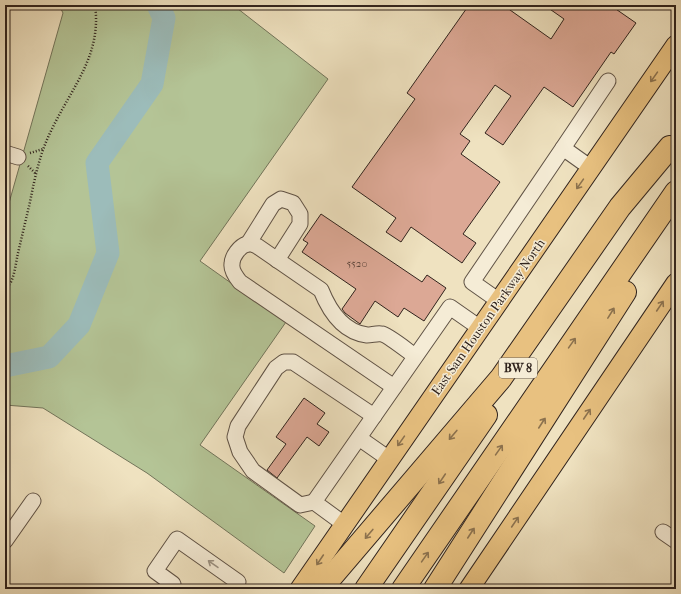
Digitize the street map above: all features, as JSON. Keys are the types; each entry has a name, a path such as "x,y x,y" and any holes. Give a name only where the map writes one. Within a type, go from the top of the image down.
{"highway":[{"path":"321,589 501,378 620,207 673,142"},
{"name":"BW 8","path":"366,589 673,142"},
{"name":"BW 8","path":"403,589 676,192"},
{"path":"435,589 676,210"}],"main road":[{"name":"East Sam Houston Parkway North","path":"300,589 676,45"},
{"path":"469,589 676,283"}],"street":[{"path":"499,301 472,282 608,81"},
{"path":"563,148 591,168"},
{"path":"277,260 300,224 300,214 293,203 281,199 273,204 248,244 240,248 235,254 232,264 235,274 240,282 394,387"},
{"path":"248,244 257,246 321,290 336,319 352,331 367,335 383,334 415,356"},
{"path":"374,416 293,362 284,362 276,368 238,426 235,437 240,452 253,471 300,505 314,502 359,438 415,356 450,307 480,328"},
{"path":"359,438 389,459"},
{"path":"5,541 33,501"},
{"path":"314,502 344,524"},
{"path":"663,532 676,541"},
{"path":"173,584 155,571 177,539 238,582 233,589"}],"path":[{"path":"5,289 10,283 15,266 43,149 52,128 84,71 91,53 96,34 95,5"}],"green space":[{"path":"59,5 233,5 328,79 200,261 286,322 200,445 315,526 284,573 147,473 43,408 5,405 5,217 63,13"}],"building":[{"path":"469,5 503,5 551,39 564,19 544,5 610,5 636,23 614,54 611,52 573,107 544,87 503,145 485,133 511,96 495,85 460,134 470,141 461,154 500,182 463,234 476,243 462,263 411,227 401,242 386,232 396,218 352,187 415,99 407,93"},
{"path":"321,214 422,282 427,275 446,288 424,321 404,308 398,317 375,301 360,324 345,313 342,309 356,289 302,252 308,243 303,240"},
{"path":"304,398 325,413 317,424 329,432 319,446 307,437 277,478 267,470 286,444 276,437"}],"waterway":[{"path":"5,366 49,357 79,325 108,253 97,163 152,84 164,18 158,5"}]}
